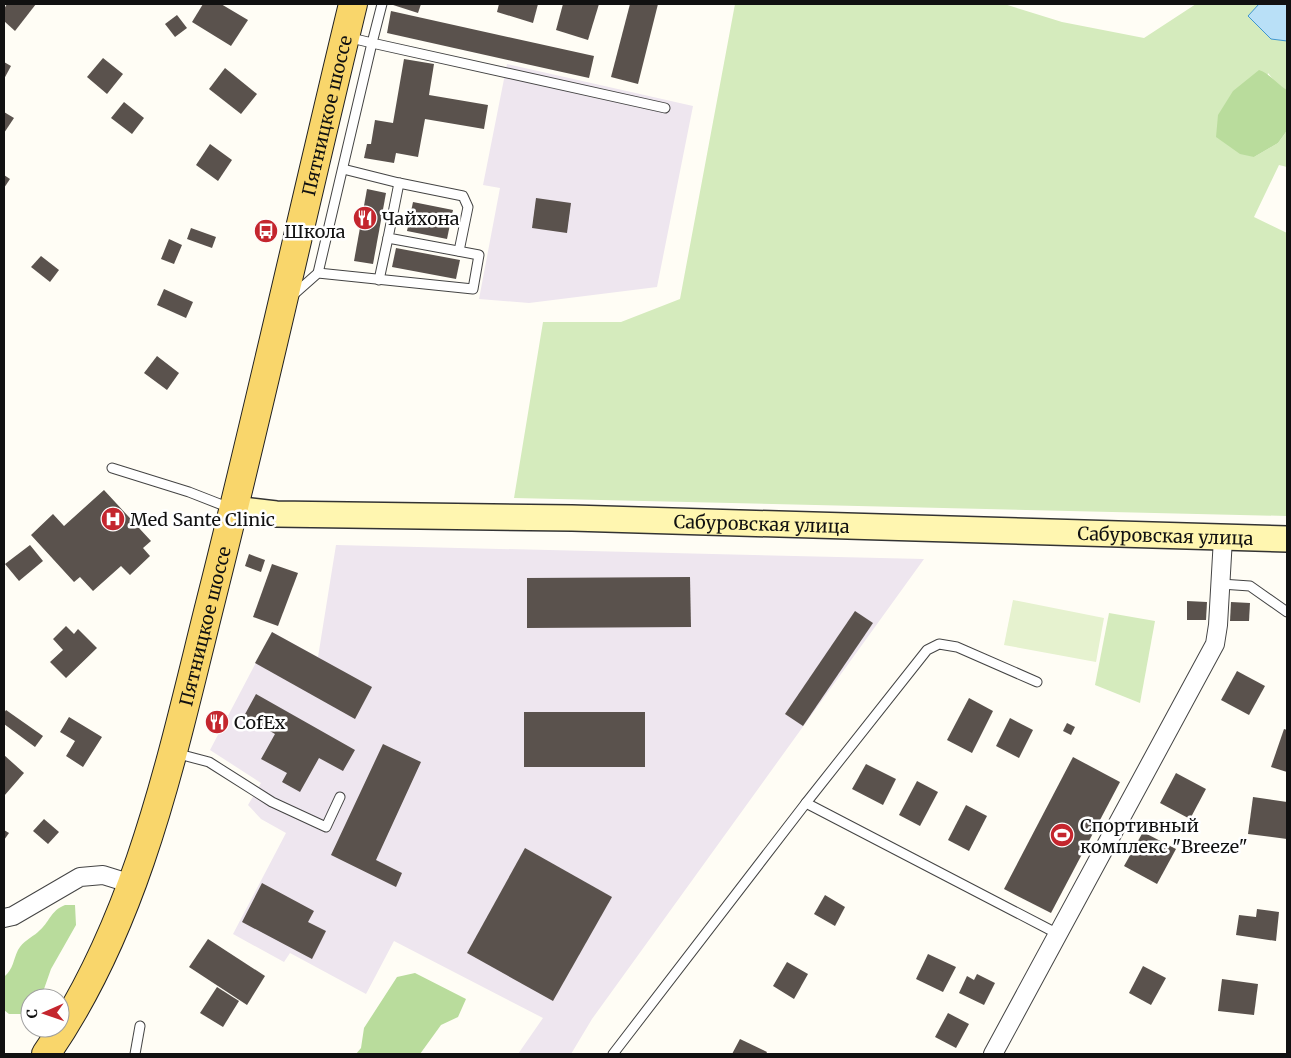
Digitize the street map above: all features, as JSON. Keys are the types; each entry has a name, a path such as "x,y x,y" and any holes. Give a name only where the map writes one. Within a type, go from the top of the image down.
{"main road":[{"name":"Пятницкое шоссе","path":"46,1054 59,1036 92,974 132,884 173,752 234,509 353,4"}],"street":[{"name":"Сабуровская улица","path":"234,509 276,514 562,518 1287,539"},
{"path":"993,1054 1215,644 1218,625 1223,538"},
{"path":"4,918 13,916 80,877 103,875 132,884"}],"lane":[{"path":"282,304 318,273 382,4"},
{"path":"345,36 665,108"},
{"path":"343,169 463,196 468,207 459,251"},
{"path":"379,280 399,183"},
{"path":"318,273 473,289 479,254 388,238"},
{"path":"112,468 189,492 234,509"},
{"path":"1220,584 1250,586 1287,612"},
{"path":"613,1054 806,803 927,650 940,644 957,647 1037,682"},
{"path":"173,752 209,762 272,802 326,828 340,797"},
{"path":"806,803 1058,934"},
{"path":"135,1054 140,1026"}],"shaded area":[{"path":"507,64 693,106 657,287 529,303 479,299 500,188 483,185"},
{"path":"336,545 924,559 592,1019 571,1054 518,1054 543,1018 394,941 366,994 290,953 284,962 233,934 286,833 261,819 248,805 261,783 210,750 272,632 318,657"}],"green space":[{"path":"735,4 1004,4 1062,22 1144,38 1196,4 1259,4 1249,17 1271,39 1287,41 1287,90 1277,84 1268,73 1254,157 1278,143 1286,132 1287,112 1287,167 1279,165 1254,217 1287,233 1287,516 514,498 543,322 621,322 680,299"},
{"path":"1259,70 1287,90 1286,132 1278,143 1254,157 1240,154 1216,137 1218,115 1233,91"},
{"path":"1013,600 1104,618 1096,662 1004,645"},
{"path":"1109,613 1155,621 1140,703 1095,685"},
{"path":"75,905 76,925 51,969 44,988 20,988 20,1014 9,1014 4,1010 4,977 10,970 22,944 38,932 60,907"},
{"path":"415,973 466,999 458,1017 441,1025 420,1054 356,1054 361,1048 364,1028 397,977"}],"water":[{"path":"1259,4 1287,4 1287,41 1271,39 1248,16"}],"building":[{"path":"7,4 36,4 15,31 4,21 4,9"},
{"path":"203,4 221,4 248,20 231,46 192,22"},
{"path":"390,4 421,4 418,13"},
{"path":"499,4 538,4 533,23 497,12"},
{"path":"563,4 599,4 588,40 556,30"},
{"path":"630,4 658,4 638,84 611,77"},
{"path":"391,11 594,56 589,78 387,33"},
{"path":"177,15 187,28 175,37 165,24"},
{"path":"103,58 123,74 107,94 87,77"},
{"path":"404,59 434,64 429,95 488,105 484,129 425,119 418,157 396,153 394,163 364,158 367,144 371,144 375,120 393,123"},
{"path":"4,62 11,66 4,79"},
{"path":"225,68 257,94 241,114 209,89"},
{"path":"124,102 144,118 132,134 111,118"},
{"path":"4,112 14,118 4,133"},
{"path":"210,144 232,160 218,181 196,165"},
{"path":"4,175 10,179 4,188"},
{"path":"367,189 386,193 373,264 354,261"},
{"path":"536,198 571,203 567,233 532,228"},
{"path":"413,202 453,210 447,239 407,231"},
{"path":"191,228 216,237 212,248 187,239"},
{"path":"169,239 182,245 174,264 161,259"},
{"path":"396,248 460,260 456,279 392,267"},
{"path":"41,256 59,270 50,282 31,267"},
{"path":"164,289 193,302 186,318 157,305"},
{"path":"157,356 179,373 167,390 144,373"},
{"path":"104,490 151,541 143,548 150,556 130,575 121,566 93,591 80,577 74,582 31,535 53,514 64,526"},
{"path":"30,545 43,561 19,581 5,564"},
{"path":"249,554 265,560 261,572 245,566"},
{"path":"272,564 298,573 278,626 253,617"},
{"path":"690,577 691,627 527,628 527,578"},
{"path":"1187,601 1207,602 1206,620 1187,620"},
{"path":"1231,602 1250,603 1249,621 1230,621"},
{"path":"855,611 873,623 803,726 785,714"},
{"path":"66,626 74,634 78,629 97,648 66,678 50,662 63,650 53,639"},
{"path":"272,632 372,687 355,719 255,663"},
{"path":"1237,671 1265,686 1249,715 1221,700"},
{"path":"256,694 355,750 343,771 319,758 300,792 282,782 287,773 261,759 275,734 244,716"},
{"path":"969,698 993,711 972,753 947,740"},
{"path":"6,710 43,736 35,747 4,724 4,713"},
{"path":"524,712 645,712 645,767 524,767"},
{"path":"69,717 102,737 83,767 66,756 75,741 60,732"},
{"path":"1010,718 1033,730 1019,758 996,746"},
{"path":"1067,723 1075,727 1071,735 1063,731"},
{"path":"1284,729 1287,730 1287,772 1271,767"},
{"path":"383,744 421,762 376,860 402,873 396,887 331,855"},
{"path":"4,755 24,773 4,796"},
{"name":"Спортивный комплекс \"Breeze\"","path":"1073,757 1120,782 1051,913 1004,889"},
{"path":"866,764 896,779 883,805 852,789"},
{"path":"1176,773 1206,789 1190,819 1160,803"},
{"path":"917,781 938,792 920,826 899,815"},
{"path":"1253,797 1287,802 1287,839 1248,834"},
{"path":"966,805 987,816 969,851 948,840"},
{"path":"44,819 59,832 48,844 33,831"},
{"path":"4,830 9,833 4,840"},
{"path":"1143,832 1176,849 1157,884 1124,866"},
{"path":"525,848 612,897 553,1001 467,953"},
{"path":"262,883 314,911 308,922 326,931 312,959 242,922"},
{"path":"825,895 845,907 835,926 814,914"},
{"path":"1257,909 1279,912 1276,941 1236,935 1239,915 1256,917"},
{"path":"208,939 265,976 247,1005 189,967"},
{"path":"928,954 956,967 943,992 916,979"},
{"path":"787,962 808,974 794,999 773,986"},
{"path":"1143,966 1166,978 1151,1005 1129,993"},
{"path":"977,974 995,983 984,1005 959,993 967,976 974,980"},
{"path":"1222,979 1258,984 1254,1015 1218,1011"},
{"path":"217,987 239,1001 223,1027 200,1013"},
{"path":"948,1013 969,1024 956,1048 935,1037"},
{"path":"740,1039 767,1052 766,1054 732,1054"}],"place":[{"name":"Чайхона","path":"365,218"},
{"name":"Школа","path":"266,231"},
{"name":"Med Sante Clinic","path":"113,519"},
{"name":"CofEx","path":"217,722"},
{"name":"Спортивный комплекс \"Breeze\"","path":"1062,835"}]}
